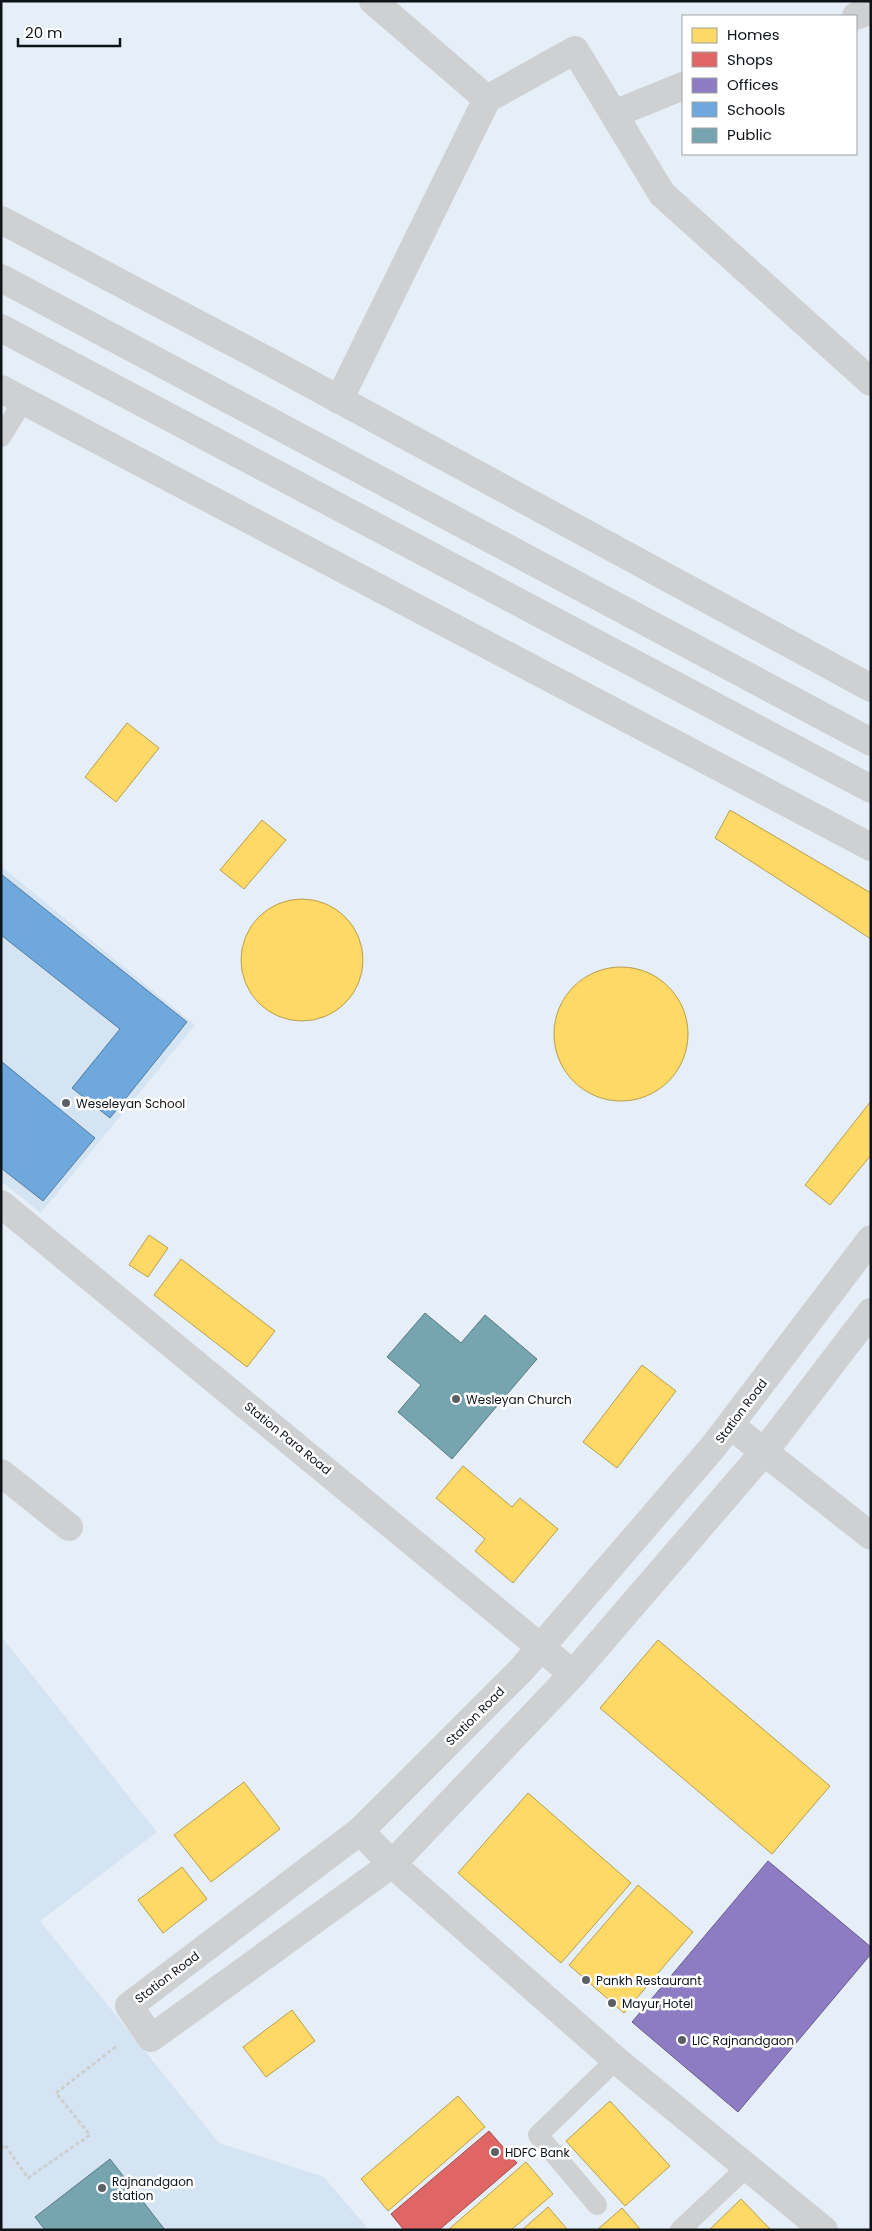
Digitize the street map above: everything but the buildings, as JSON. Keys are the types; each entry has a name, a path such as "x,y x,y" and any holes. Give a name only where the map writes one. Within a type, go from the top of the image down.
{"street":[{"path":"373,1 488,99"},
{"path":"857,16 871,10"},
{"path":"339,400 488,99 575,50 662,194 871,382"},
{"path":"614,114 682,86"},
{"path":"1,220 867,679"},
{"path":"1,278 871,742"},
{"path":"1,328 871,789"},
{"path":"12,395 426,611 871,847"},
{"name":"Station Para Road","path":"1,1204 573,1674"},
{"name":"Station Road","path":"142,2026 128,2006 360,1831 540,1648 730,1425 871,1239"},
{"path":"142,2026 151,2038 392,1864 573,1674 764,1452 871,1312"},
{"path":"730,1425 871,1536"},
{"path":"1,1473 69,1527"},
{"path":"360,1831 392,1864 616,2060 824,2230"}],"lane":[{"path":"1,437 12,395"},
{"path":"597,2205 538,2135 616,2060"},
{"path":"680,2230 746,2168"}],"path":[{"path":"1,2149 6,2145 28,2178 90,2135 56,2093 142,2026"}],"shaded area":[{"name":"Weseleyan School","path":"1,866 195,1025 41,1213 1,1181"},
{"path":"1,1636 157,1832 40,1921 219,2143 324,2177 369,2230 1,2230"}],"place":[{"name":"Weseleyan School","path":"66,1103"},
{"name":"Wesleyan Church","path":"456,1399"},
{"name":"Pankh Restaurant","path":"586,1980"},
{"name":"Mayur Hotel","path":"612,2003"},
{"name":"LIC Rajnandgaon","path":"682,2040"},
{"name":"HDFC Bank","path":"495,2152"},
{"name":"Rajnandgaon station","path":"102,2188"}]}
